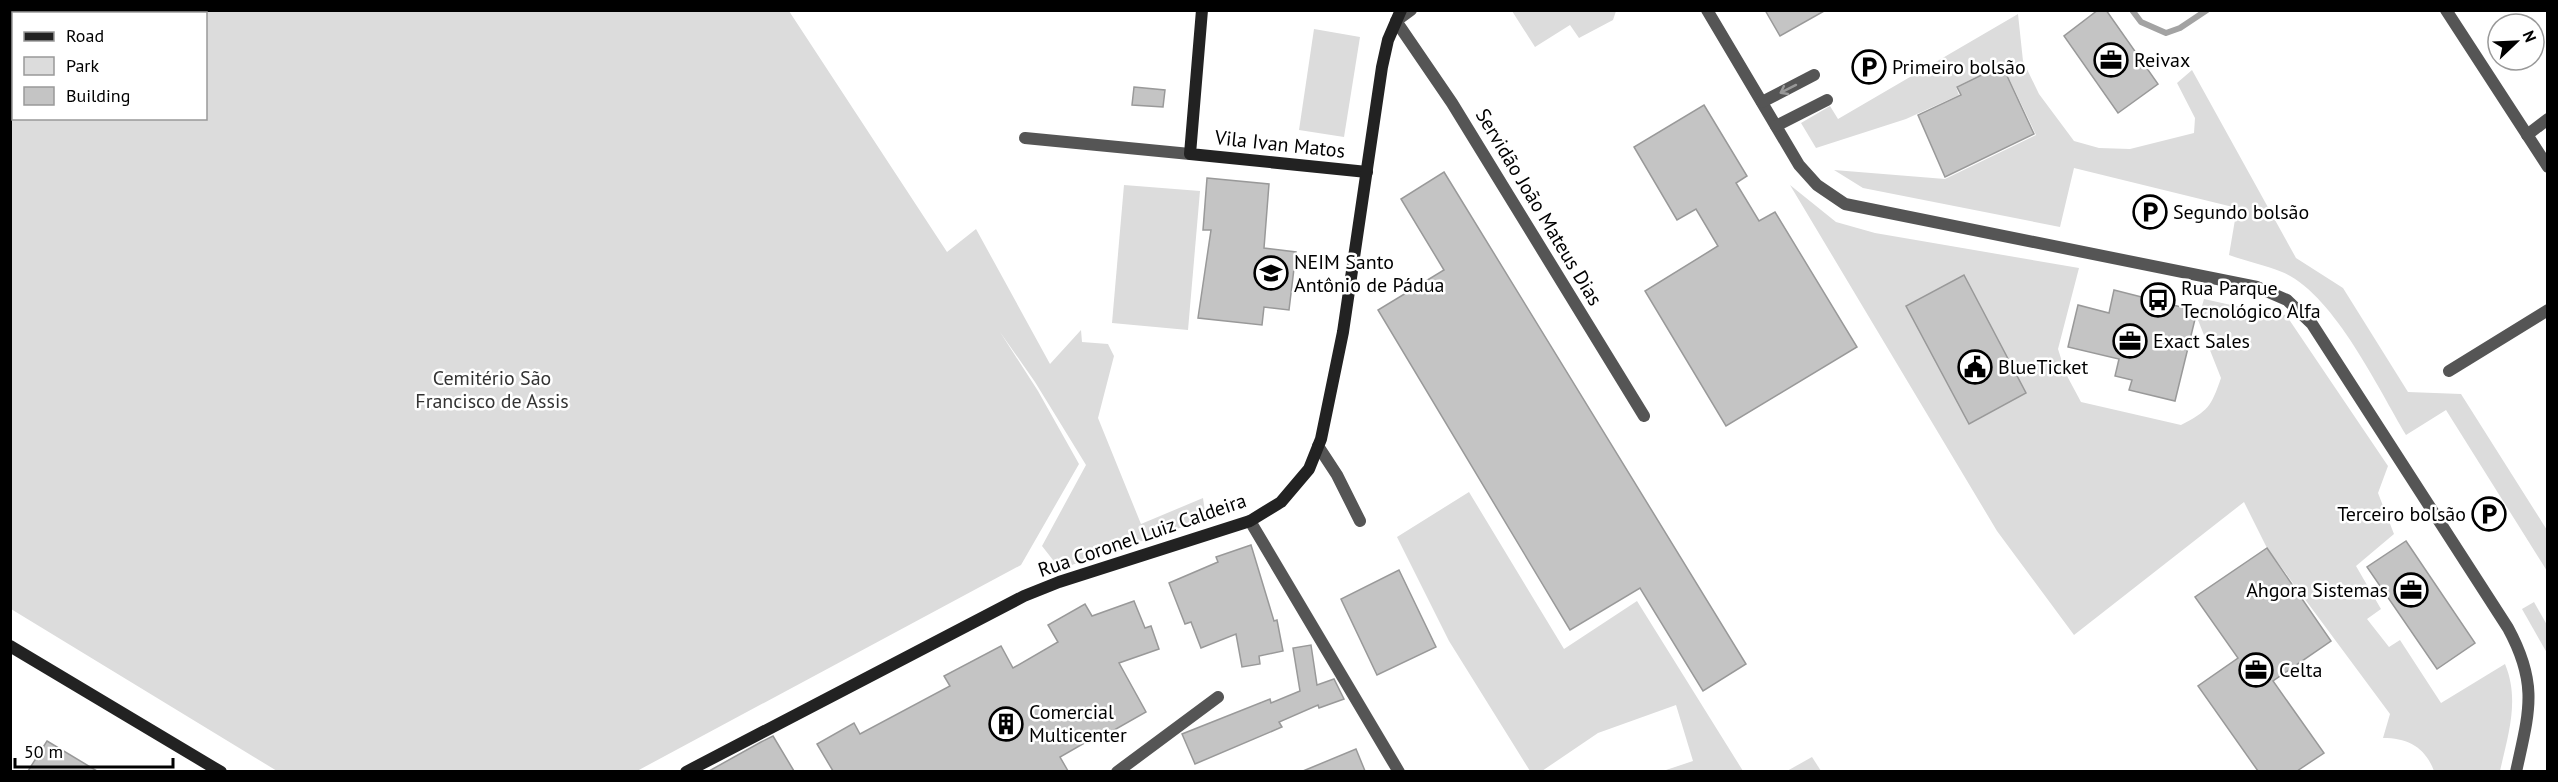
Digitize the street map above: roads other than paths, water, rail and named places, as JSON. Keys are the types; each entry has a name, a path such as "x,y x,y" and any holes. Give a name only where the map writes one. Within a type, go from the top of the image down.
{"main road":[{"name":"Vila Ivan Matos","path":"1202,10 1190,154 1366,172"},
{"name":"Rua Coronel Luiz Caldeira","path":"686,771 1024,596 1059,582 1250,521 1281,502 1309,469 1331,398 1344,332 1382,67 1388,40 1398,16"},
{"path":"10,646 221,771"}],"street":[{"path":"1398,16 1411,10"},
{"path":"1707,10 1799,165 1817,185 1845,204 2257,287 2287,300 2312,324 2508,628 2521,653 2529,678 2530,703 2516,771"},
{"path":"2446,10 2547,167"},
{"name":"Servidão João Mateus Dias","path":"1398,16 1644,416"},
{"path":"1762,102 1814,75"},
{"path":"1776,126 1827,100"},
{"path":"2527,135 2547,119"},
{"path":"1025,138 1190,154"},
{"path":"2449,371 2547,310"},
{"path":"1317,446 1337,475 1360,521"},
{"path":"1250,521 1400,771"},
{"path":"1117,771 1218,698"}],"waterway":[{"path":"2132,10 2141,22 2166,33 2180,28 2207,10"}],"place":[{"name":"Reivax","path":"2111,60"},
{"name":"Primeiro bolsão","path":"1869,67"},
{"name":"Segundo bolsão","path":"2150,212"},
{"name":"NEIM Santo Antônio de Pádua","path":"1271,273"},
{"name":"Rua Parque Tecnológico Alfa","path":"2158,300"},
{"name":"Exact Sales","path":"2130,341"},
{"name":"BlueTicket","path":"1975,367"},
{"name":"Terceiro bolsão","path":"2489,514"},
{"name":"Ahgora Sistemas","path":"2411,590"},
{"name":"Celta","path":"2256,670"},
{"name":"Comercial Multicenter","path":"1006,724"}],"park label":[{"name":"Cemitério São Francisco de Assis","path":"492,390"}]}
